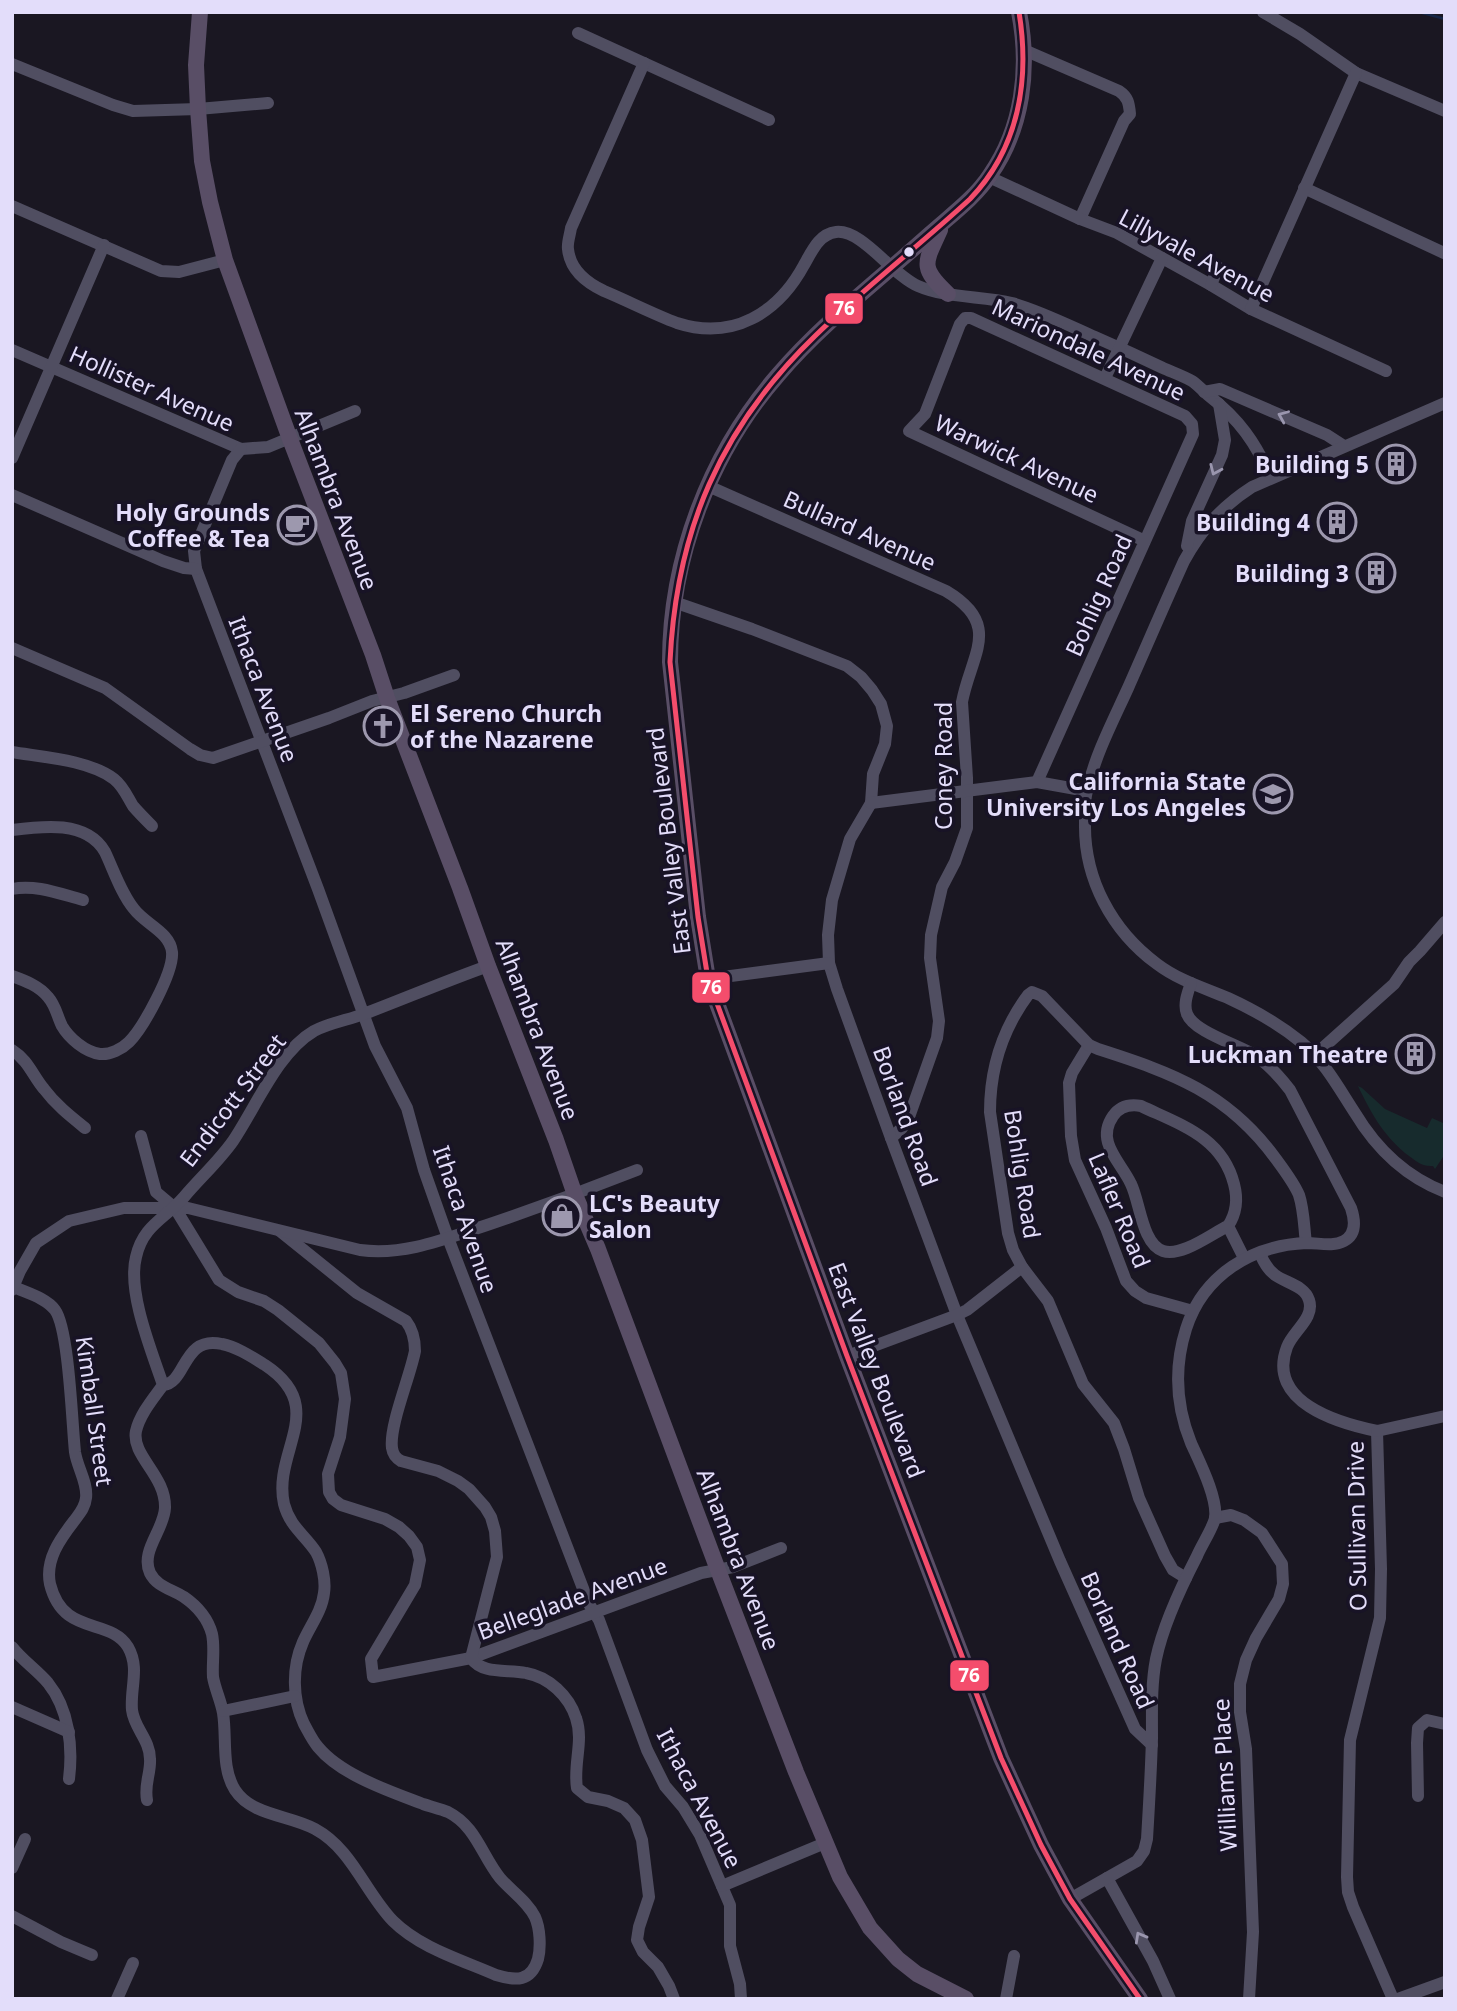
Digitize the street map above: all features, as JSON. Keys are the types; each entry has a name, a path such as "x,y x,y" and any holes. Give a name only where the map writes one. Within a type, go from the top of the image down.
{"main road":[{"name":"Alhambra Avenue","path":"201,12 197,65 202,161 225,260 289,439 718,1570 839,1877 870,1928 898,1959 917,1974 960,1997"},
{"name":"East Valley Boulevard","path":"1019,12 1024,50 1023,82 1016,119 1003,153 989,177 944,221 838,314 780,372 747,416 708,486 690,534 674,602 670,662 698,917 708,979 981,1708 1027,1815 1070,1899 1140,1999"},
{"path":"944,221 927,262 934,281 948,294"}],"street":[{"path":"1263,12 1356,73 1445,111"},
{"path":"578,33 769,120"},
{"path":"1024,50 1119,91 1126,96 1129,103 1130,114 1124,121 1080,219"},
{"name":"Mariondale Avenue","path":"644,63 570,228 568,249 574,269 593,285 678,323 704,328 725,327 763,314 793,285 815,245 827,234 847,233 860,239 891,269 918,286 948,294 979,296 1013,304 1119,347 1192,382 1238,422 1252,440 1271,478"},
{"path":"12,64 133,111 268,103"},
{"path":"1251,309 1356,73"},
{"name":"Lillyvale Avenue","path":"989,177 1117,233 1251,309 1385,371"},
{"path":"1304,188 1444,253"},
{"path":"12,206 161,271 179,272 225,260"},
{"path":"12,458 104,245"},
{"path":"1105,378 1161,258"},
{"path":"1211,285 1218,267"},
{"name":"Mariondale Avenue","path":"909,431 925,414 960,324 965,318 971,317 1185,416 1192,424"},
{"name":"Hollister Avenue","path":"12,350 241,449 268,447 355,411"},
{"path":"1205,392 1220,389 1327,435 1344,446"},
{"path":"1445,403 1252,487 1224,508 1197,538 1184,561 1099,753 1087,791 1085,831 1087,853 1097,888 1105,906 1125,935 1166,970 1278,1024 1316,1054 1364,1127 1389,1157 1424,1183 1445,1192"},
{"path":"1184,561 1192,521 1222,455 1225,440 1219,404"},
{"name":"Bohlig Road","path":"1037,782 1193,434 1192,424"},
{"name":"Warwick Avenue","path":"909,431 1145,541"},
{"name":"Ithaca Avenue","path":"241,449 232,460 194,551 196,569 376,1046 407,1108 448,1238 647,1750 665,1786 683,1807 700,1835 723,1886 730,1905 730,1947 740,1984 741,1999"},
{"name":"Bullard Avenue","path":"708,486 946,591 969,608 979,629"},
{"path":"12,495 163,561 196,569"},
{"name":"Borland Road","path":"674,602 847,666 861,677 881,704 887,726 885,744 873,774 871,803 850,839 832,900 828,935 829,963 957,1315 1060,1561 1135,1729 1152,1745"},
{"name":"Coney Road","path":"891,1138 909,1117 937,1038 939,1021 930,958 931,935 942,887 965,835 967,792 962,702 977,656 979,629"},
{"path":"12,648 105,688 200,755 213,758 372,701 454,675"},
{"path":"12,752 88,766 102,772 114,779 139,814 152,826"},
{"path":"871,803 1037,782 1087,791"},
{"path":"12,830 48,826 83,832 94,839 103,849 134,909 167,937 172,951 170,967 140,1028 127,1044 113,1052 99,1054 83,1047 62,1026 51,1000 41,989 12,976"},
{"path":"12,889 21,887 45,890 83,900"},
{"path":"1316,1054 1394,984 1409,962 1445,922"},
{"path":"708,979 829,963"},
{"name":"Endicott Street","path":"163,1385 139,1314 135,1280 135,1258 154,1223 174,1208 232,1142 278,1068 295,1047 314,1031 488,966"},
{"path":"1070,1899 1137,1861 1144,1851 1147,1839 1156,1659 1186,1578 1215,1518 1210,1488 1190,1438 1178,1395 1180,1350 1193,1311 1212,1285 1244,1258 1306,1243 1333,1244 1350,1236 1354,1228 1352,1208 1290,1090 1282,1079 1255,1055 1190,1020 1185,1009 1191,983"},
{"name":"Bohlig Road","path":"1089,1045 1042,996 1032,992 1008,1025 1000,1048 990,1098 1008,1233 1022,1268 1048,1301 1083,1384 1114,1423 1139,1498 1165,1556 1173,1570 1186,1578"},
{"path":"1089,1045 1165,1071 1200,1089 1238,1115 1265,1144 1299,1196 1306,1243"},
{"name":"Lafler Road","path":"1089,1045 1069,1083 1071,1136 1075,1160 1106,1228 1126,1281 1146,1298 1193,1311"},
{"path":"12,1050 29,1065 42,1087 62,1110 85,1128"},
{"path":"1142,1106 1190,1129 1215,1147 1228,1164 1236,1193 1236,1210 1227,1226 1178,1252 1162,1251 1155,1247 1136,1202 1132,1185 1107,1143 1109,1122 1115,1112 1123,1107 1142,1106"},
{"path":"141,1136 156,1192 174,1208"},
{"path":"13,1289 36,1242 69,1221 124,1208 188,1208 339,1246 377,1252 407,1250 575,1195 637,1170"},
{"name":"Belleglade Avenue","path":"174,1208 219,1280 278,1310 319,1343 335,1363 341,1373 345,1399 340,1437 328,1474 329,1492 341,1505 385,1519 399,1527 417,1547 420,1560 415,1585 371,1659 373,1677 471,1658 701,1573 733,1567 781,1548"},
{"path":"1227,1226 1244,1258"},
{"path":"280,1231 356,1293 406,1321 411,1328 415,1351 392,1435 392,1451 401,1461 438,1471 469,1489 485,1507 495,1531 497,1557 471,1658 483,1668 528,1673 548,1682 563,1694 576,1715 580,1731 575,1773 577,1787 588,1797 624,1808 635,1820 642,1840 649,1897 637,1940 643,1952 658,1967 674,1999"},
{"name":"O Sullivan Drive","path":"1259,1253 1272,1273 1300,1288 1307,1294 1310,1304 1309,1315 1287,1347 1284,1362 1289,1386 1297,1397 1316,1412 1377,1431 1380,1618 1350,1740 1347,1877 1353,1907 1396,1999"},
{"path":"847,1356 967,1310 1022,1268"},
{"name":"Kimball Street","path":"13,1289 45,1302 56,1311 66,1353 76,1458 87,1497 83,1510 60,1540 50,1561 49,1580 55,1599 66,1613 80,1622 115,1634 126,1644 133,1657 135,1674 131,1694 132,1712 150,1751 151,1762 146,1781 147,1800"},
{"path":"210,1343 223,1344 248,1354 275,1372 289,1387 296,1405 297,1423 284,1472 283,1499 293,1524 316,1552 323,1573 325,1593 297,1661 295,1696 303,1722 317,1746 336,1764 357,1777 448,1812 472,1832 492,1867 536,1918 539,1954 535,1969 526,1977 510,1979 496,1975 415,1937 393,1921 334,1842 316,1829 294,1819 265,1812 248,1804 235,1790 226,1766 223,1711 214,1678 212,1636 206,1619 183,1597 156,1582 149,1571 150,1547 161,1526 165,1510 164,1497 159,1481 141,1454 135,1433 143,1413 163,1385 170,1385 177,1380 186,1360 197,1348 210,1343"},
{"path":"1377,1431 1445,1416"},
{"name":"Williams Place","path":"1215,1518 1231,1515 1244,1520 1262,1533 1282,1564 1283,1584 1279,1599 1256,1638 1246,1660 1240,1684 1240,1712 1246,1749 1253,1932 1249,1999"},
{"path":"12,1647 48,1683 57,1697 69,1732 72,1759 69,1779"},
{"path":"223,1711 295,1696"},
{"path":"12,1707 69,1732"},
{"path":"1418,1796 1418,1728 1427,1720 1445,1724"},
{"path":"12,1868 25,1839"},
{"path":"723,1886 825,1843"},
{"path":"1107,1878 1153,1961 1170,1999"},
{"path":"12,1916 92,1955"},
{"path":"1006,1999 1014,1956"},
{"path":"117,1999 132,1963"},
{"path":"1396,1999 1445,1982"}],"green space":[{"path":"1358,1086 1385,1109 1427,1128 1432,1118 1443,1123 1445,1120 1445,1154 1435,1169 1415,1160 1390,1138"}],"waterway":[{"path":"1419,12 1445,19"}],"transit line":[{"name":"76","path":"1019,12 1023,63 1021,88 1017,112 1000,158 970,199 815,336 753,407 709,484 693,526 674,614 670,662 698,917 708,979 847,1356 1001,1758 1041,1845 1070,1899 1140,1999"}],"place":[{"name":"Building 5","path":"1396,464"},
{"name":"Building 4","path":"1337,522"},
{"name":"Holy Grounds Coffee & Tea","path":"297,525"},
{"name":"Building 3","path":"1376,573"},
{"name":"El Sereno Church of the Nazarene","path":"383,726"},
{"name":"California State University Los Angeles","path":"1273,794"},
{"name":"Luckman Theatre","path":"1415,1054"},
{"name":"LC's Beauty Salon","path":"562,1216"}]}
